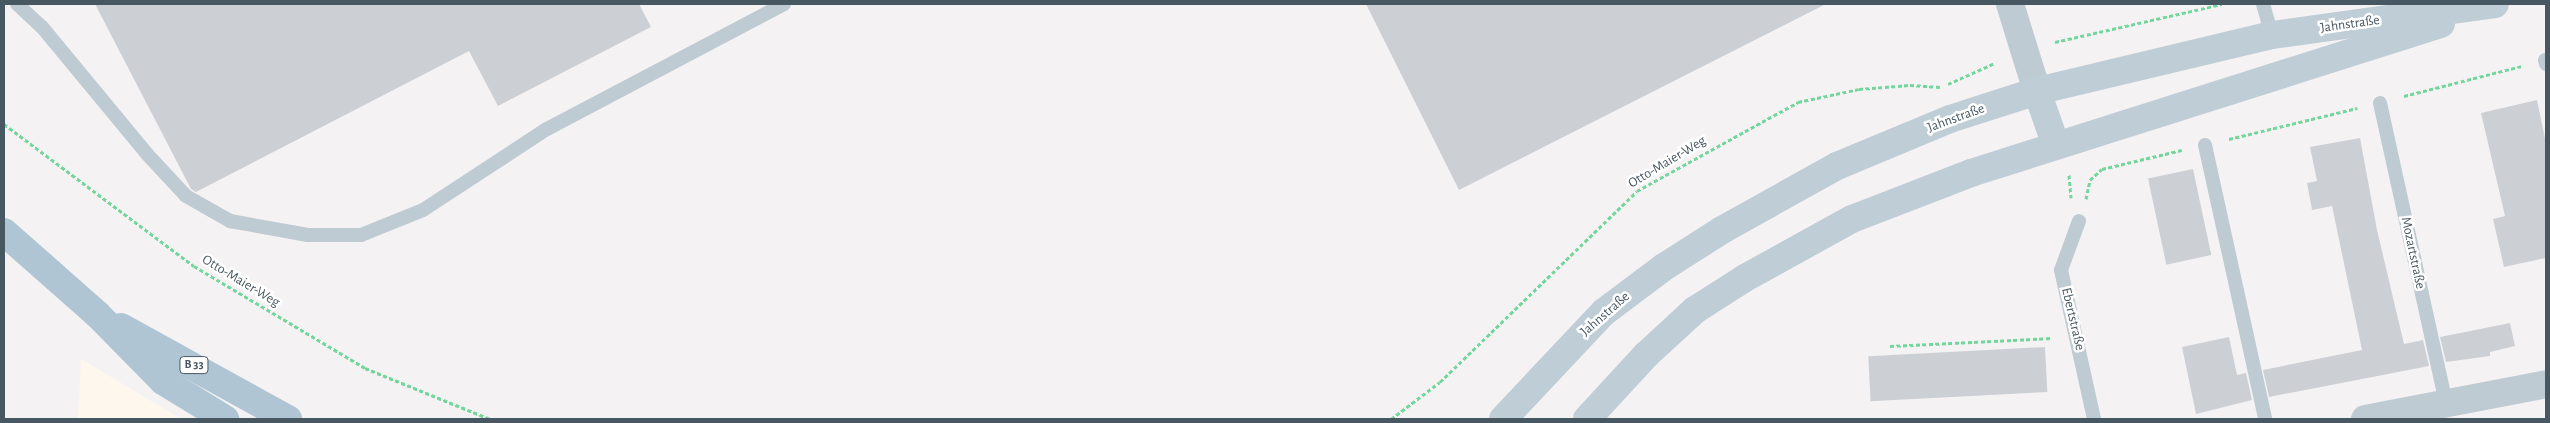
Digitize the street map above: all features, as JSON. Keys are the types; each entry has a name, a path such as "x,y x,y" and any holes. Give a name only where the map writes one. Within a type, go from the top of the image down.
{"main road":[{"name":"Jahnstraße","path":"1503,419 1604,312 1664,267 1722,230 1837,166 1950,119 2037,90 2272,35 2494,4"},
{"name":"Jahnstraße","path":"1587,419 1646,355 1696,310 1745,278 1852,219 1970,173 2506,4"},
{"path":"2037,90 2056,146"},
{"name":"B 33","path":"4,232 89,306 163,381 225,419"},
{"name":"B 33","path":"89,306 288,419"}],"street":[{"path":"2010,4 2037,90"},
{"path":"2365,419 2463,407 2546,384"}],"lane":[{"path":"17,4 42,27 147,154 186,196 230,222 308,235 361,235 423,210 547,129 784,4"},
{"path":"2263,4 2272,35"},
{"name":"Mozartstraße","path":"2380,103 2463,407"},
{"path":"2205,144 2264,419"},
{"name":"Ebertstraße","path":"2079,221 2061,270 2078,337 2094,419"}],"path":[{"path":"2025,50 2222,4"},
{"name":"Otto-Maier-Weg","path":"1391,419 1440,382 1637,191 1798,102 1867,88 1910,85 1940,88 2025,50"},
{"path":"2079,221 2094,173 2130,161 2546,62"},
{"name":"Otto-Maier-Weg","path":"4,124 194,266 366,368 490,419"},
{"path":"1890,346 2078,337"}],"shaded area":[{"path":"81,359 181,419 78,419"}],"building":[{"path":"95,4 639,4 651,27 498,106 469,51 196,192 191,189"},
{"path":"1366,4 1826,4 1459,190"},
{"path":"2537,100 2546,143 2546,258 2504,267 2493,219 2505,216 2481,113"},
{"path":"2360,138 2377,230 2404,344 2423,340 2429,366 2269,397 2263,370 2362,350 2332,206 2312,210 2307,183 2317,181 2310,147"},
{"path":"2193,169 2211,255 2166,265 2148,179"},
{"path":"2510,323 2515,346 2490,352 2490,356 2446,362 2440,337"},
{"path":"2229,337 2237,375 2246,373 2252,400 2196,414 2182,347"},
{"path":"2045,347 2047,392 1871,401 1868,356"}]}
